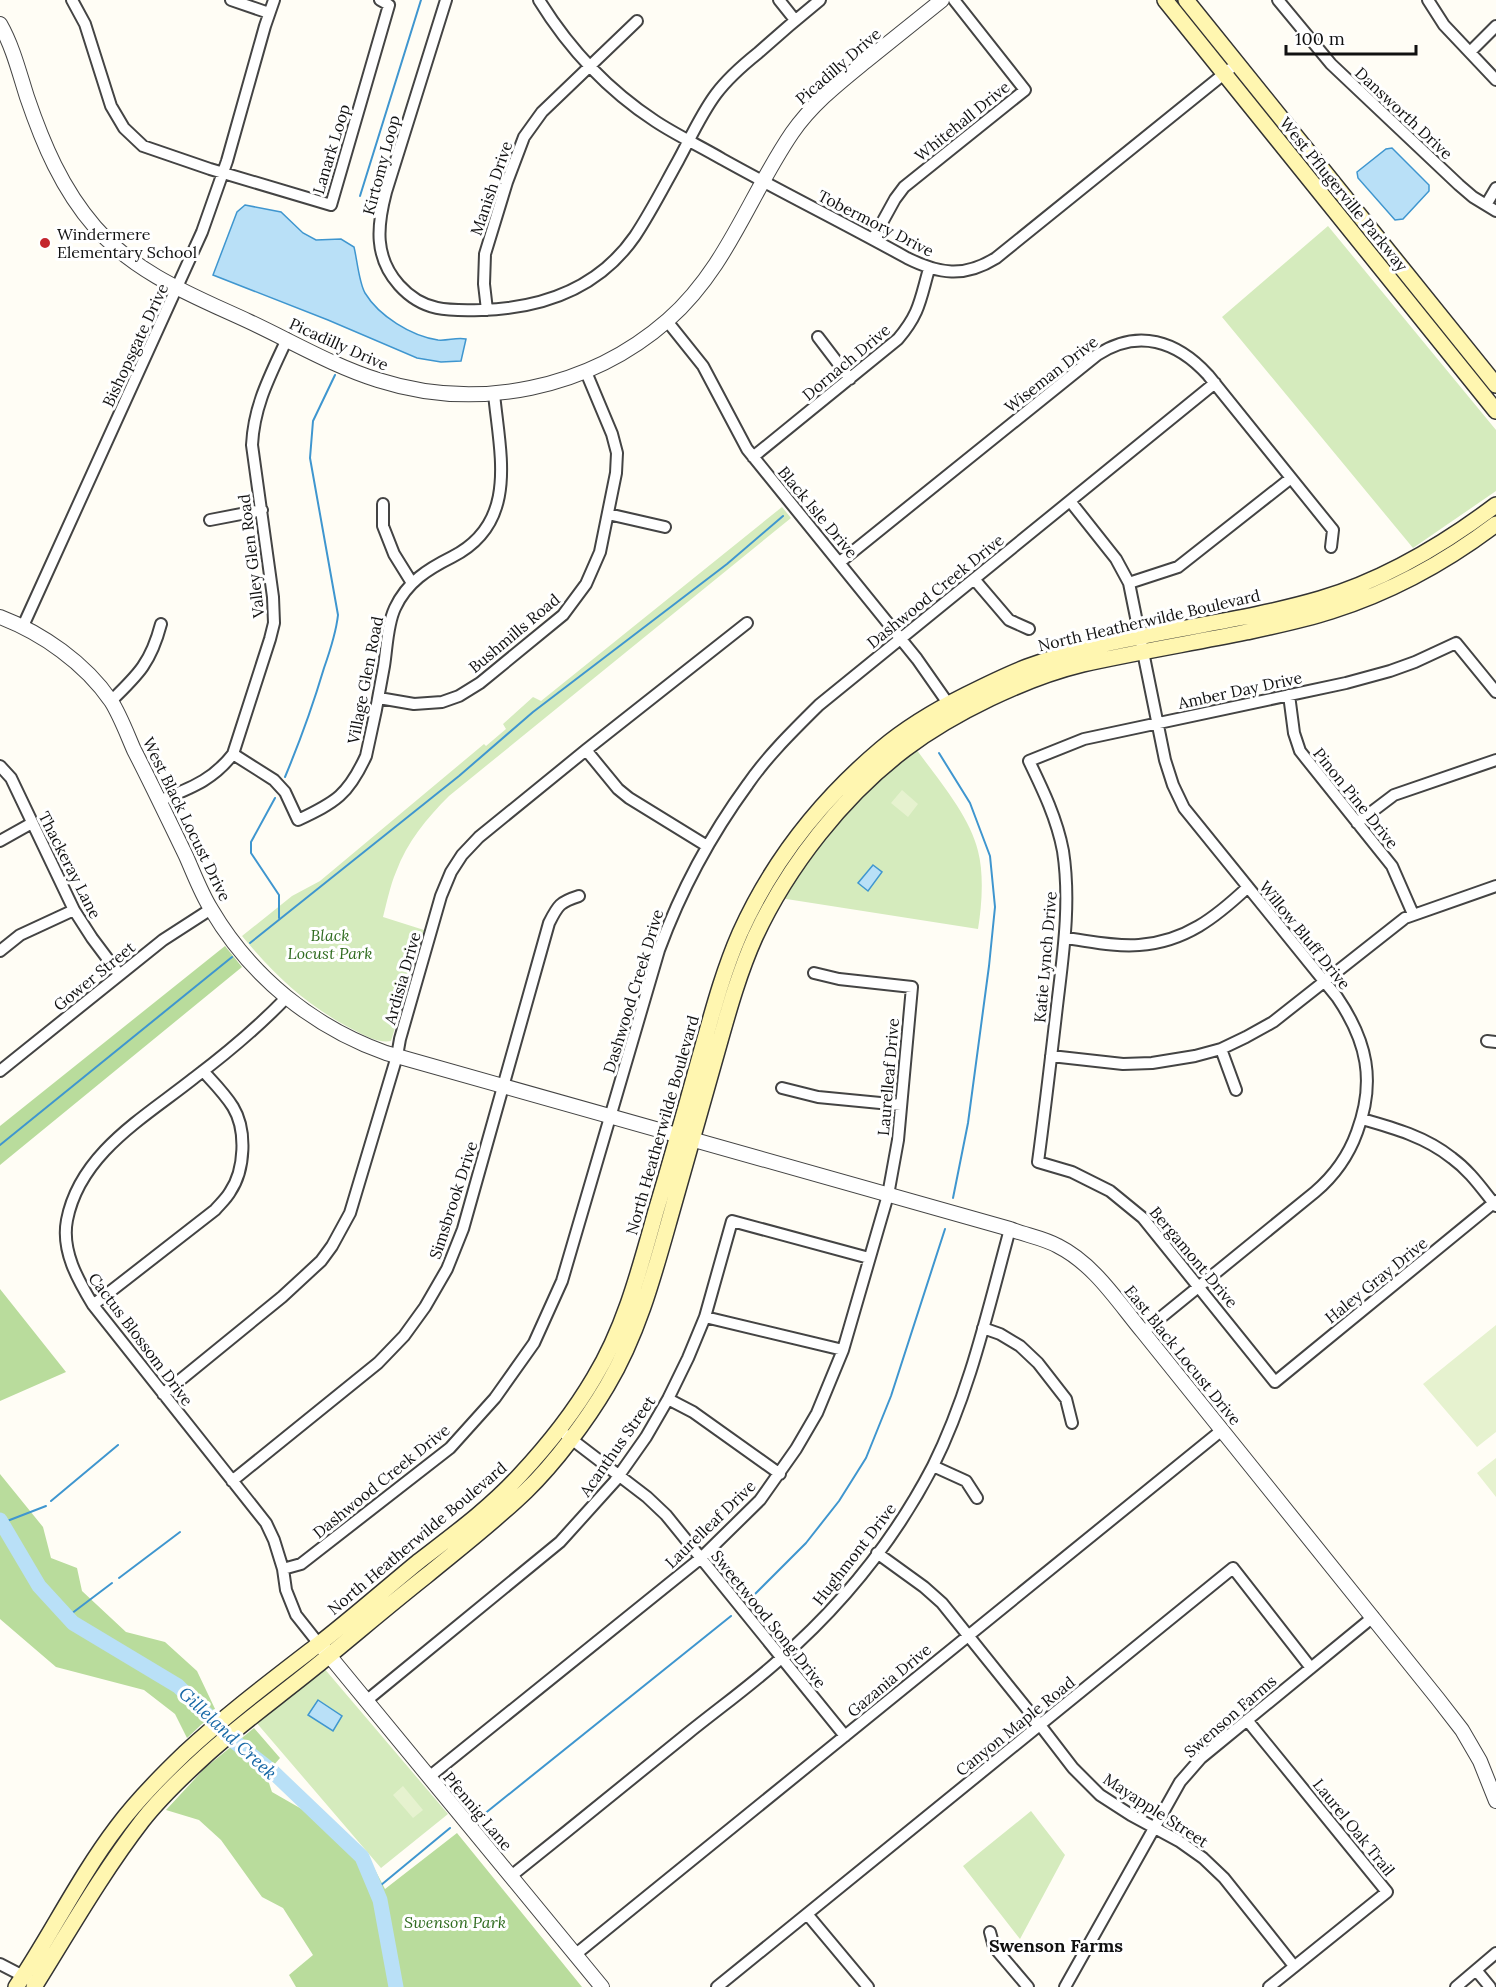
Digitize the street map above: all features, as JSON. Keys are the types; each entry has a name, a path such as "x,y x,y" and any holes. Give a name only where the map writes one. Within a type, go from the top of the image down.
{"main road":[{"name":"West Pflugerville Parkway","path":"1165,0 1496,411"},
{"name":"West Pflugerville Parkway","path":"1186,0 1496,385"},
{"path":"1350,231 1363,220"},
{"name":"North Heatherwilde Boulevard","path":"27,1983 94,1860 118,1825 156,1781 189,1749 252,1695 324,1650 483,1530 531,1487 564,1434 606,1389 626,1351 653,1278 685,1137 753,942 778,892 808,847 854,796 888,763 952,710 998,696 1054,672 1140,645 1325,597 1388,573 1458,534 1496,505"},
{"path":"1467,546 1464,542 1471,524"},
{"name":"North Heatherwilde Boulevard","path":"1140,645 1289,623 1329,612 1394,587 1467,546 1496,524"},
{"name":"North Heatherwilde Boulevard","path":"27,1983 77,1918 145,1817 204,1757 263,1707 324,1650"},
{"path":"118,1825 125,1846"}],"street":[{"path":"72,0 85,24 111,106 124,128 143,146 223,173"},
{"path":"231,0 269,13"},
{"name":"Bishopsgate Drive","path":"23,626 202,232 223,173 274,0"},
{"name":"Lanark Loop","path":"223,173 331,205 389,4 380,0"},
{"name":"Kirtomy Loop","path":"446,0 379,218 380,246 385,265 393,278 417,301 451,312 524,307 550,300 592,279 606,268 621,253 643,224 715,95 726,82 820,0"},
{"name":"Tobermory Drive","path":"539,0 551,20 590,66 621,95 655,121 763,182 929,269 949,272 972,270 996,258 1237,63"},
{"path":"779,0 795,20"},
{"name":"Picadilly Drive","path":"0,24 17,62 43,142 60,178 97,229 123,254 177,289 353,371 398,386 448,394 494,394 532,388 586,372 629,350 667,321 689,300 712,271 794,130 819,100 942,0"},
{"name":"Whitehall Drive","path":"873,239 904,187 1025,90 954,0"},
{"name":"Dansworth Drive","path":"1278,0 1331,64 1473,197 1496,211"},
{"path":"1428,0 1444,25 1496,80"},
{"name":"Manish Drive","path":"487,310 484,284 485,254 516,155 525,137 542,112 637,21"},
{"path":"1471,51 1496,26"},
{"path":"1486,205 1496,188"},
{"name":"Dornach Drive","path":"753,457 898,339 912,323 920,306 929,269"},
{"name":"Black Isle Drive","path":"667,321 703,366 735,428 753,457 900,638 952,710"},
{"path":"818,337 850,379"},
{"name":"Valley Glen Road","path":"159,801 198,785 211,777 233,754 267,650 274,623 273,597 252,446 253,426 257,407 287,339"},
{"name":"Wiseman Drive","path":"840,562 1108,348 1120,342 1135,340 1166,345 1191,358 1215,382 1332,530 1331,547"},
{"name":"Bushmills Road","path":"379,699 414,704 442,702 459,696 480,683 562,615 586,584 600,552 616,473 617,453 612,434 586,372"},
{"name":"Dashwood Creek Drive","path":"283,1569 301,1564 450,1448 502,1389 534,1343 562,1281 659,950 675,908 707,846 748,783 819,705 1215,382"},
{"name":"Village Glen Road","path":"233,754 274,780 285,792 298,820 325,807 346,791 366,756 395,609 412,583 430,568 462,553 476,542 495,515 502,478 494,394"},
{"path":"1129,583 1178,567 1291,478"},
{"name":"Willow Bluff Drive","path":"1070,501 1116,559 1129,583 1157,722 1173,785 1184,808 1324,981 1350,1017 1360,1040 1366,1063 1368,1087 1362,1119 1347,1155 1334,1175 1143,1332"},
{"path":"383,504 383,526 394,554 412,583"},
{"path":"210,520 262,510"},
{"path":"608,514 665,527"},
{"path":"974,579 1009,620 1029,629"},
{"name":"West Black Locust Drive","path":"0,617 23,626 46,640 77,664 111,701 211,909 235,943 286,998 320,1022 358,1043 504,1087 685,1137"},
{"name":"Ardisia Drive","path":"163,1394 282,1297 321,1261 343,1228 352,1206 398,1056 400,1039 441,896 451,872 462,855 479,837 747,623"},
{"path":"111,701 145,665 156,643 161,624"},
{"name":"Amber Day Drive","path":"1029,761 1084,739 1346,683 1390,671 1456,643 1496,692"},
{"name":"Pinon Pine Drive","path":"1288,695 1294,733 1300,752 1392,866 1413,914"},
{"path":"586,750 618,789 629,798 707,846"},
{"path":"1357,823 1394,795 1496,760"},
{"name":"Katie Lynch Drive","path":"1029,761 1049,804 1062,849 1067,896 1065,938 1038,1162"},
{"name":"Thackeray Lane","path":"0,766 11,778 74,910 119,974"},
{"path":"0,841 32,823"},
{"path":"1051,1056 1123,1064 1152,1064 1221,1049 1273,1022 1383,933 1413,914 1496,886"},
{"path":"1065,938 1139,945 1163,941 1186,934 1206,923 1248,887"},
{"name":"Simsbrook Drive","path":"232,1481 378,1363 404,1336 425,1307 447,1269 463,1229 549,923 556,908 564,901 579,896"},
{"name":"Gower Street","path":"0,1071 163,940 211,909"},
{"path":"0,951 20,935 74,910"},
{"name":"Laurelleaf Drive","path":"429,1777 701,1558 754,1506 780,1474 818,1413 843,1350 888,1195 897,1140 912,987 838,979 814,973"},
{"name":"Cactus Blossom Drive","path":"286,998 259,1026 108,1146 83,1177 66,1222 68,1250 76,1277 93,1305 266,1523 274,1540 283,1569 286,1590 296,1615 324,1650"},
{"path":"1221,1049 1236,1090"},
{"path":"93,1305 215,1210 231,1192 240,1168 243,1147 239,1128 234,1108 203,1071"},
{"path":"782,1088 818,1097 901,1105"},
{"path":"1362,1119 1408,1134 1441,1150 1462,1167 1495,1204"},
{"name":"East Black Locust Drive","path":"685,1137 1010,1229 1058,1245 1079,1259 1143,1332 1462,1730 1480,1761 1496,1801"},
{"name":"Bergamont Drive","path":"1038,1162 1072,1172 1110,1191 1143,1218 1275,1382"},
{"name":"Haley Gray Drive","path":"1275,1382 1495,1204"},
{"name":"Acanthus Street","path":"366,1701 560,1542 593,1508 619,1475 646,1437 668,1399 705,1317 732,1221 869,1258"},
{"name":"Hughmont Drive","path":"511,1876 781,1659 823,1619 877,1554 911,1505 933,1466 961,1398 1010,1229"},
{"path":"705,1317 843,1350"},
{"path":"982,1328 1000,1334 1020,1346 1038,1363 1066,1399 1072,1423"},
{"path":"668,1399 693,1412 780,1474"},
{"name":"Gazania Drive","path":"576,1954 1222,1430"},
{"name":"Sweetwood Song Drive","path":"564,1434 619,1475 666,1515 845,1736"},
{"path":"933,1466 966,1481 977,1498"},
{"name":"Mayapple Street","path":"877,1554 924,1587 942,1603 1073,1768 1100,1795 1179,1841 1203,1858 1217,1871 1294,1966"},
{"name":"Canyon Maple Road","path":"717,1987 1233,1568 1311,1668"},
{"name":"Swenson Farms","path":"1065,1987 1180,1782 1201,1758 1372,1617"},
{"name":"Pfennig Lane","path":"324,1650 602,1987"},
{"name":"Laurel Oak Trail","path":"1247,1720 1387,1892 1269,1987"},
{"path":"807,1914 868,1987"},
{"path":"990,1932 994,1947 1028,1987"},
{"path":"1456,1987 1496,1953"},
{"path":"0,1964 27,1983"},
{"path":"1476,1971 1490,1987"}],"green space":[{"path":"1328,226 1496,430 1496,491 1413,548 1222,317"},
{"name":"Black Locust Park","path":"782,507 791,518 449,796 418,831 396,872 383,917 424,930 391,1041 369,1037 323,1012 280,978 242,936 292,896 320,881 484,744 486,746 506,729 503,724 533,697 541,701"},
{"path":"916,749 952,798 974,838 982,879 978,929 780,898 846,809 879,778"},
{"path":"902,790 918,804 908,817 891,803"},
{"path":"225,946 242,967 0,1165 0,1126"},
{"path":"0,1289 66,1372 0,1401"},
{"path":"1496,1325 1496,1432 1477,1447 1423,1384"},
{"path":"1496,1458 1496,1497 1477,1473"},
{"path":"0,1474 43,1527 51,1558 77,1568 82,1591 126,1632 165,1642 197,1671 216,1711 187,1738 175,1714 144,1690 56,1667 0,1619"},
{"path":"323,1667 448,1814 381,1868 255,1721"},
{"name":"Swenson Park","path":"254,1728 280,1758 266,1774 272,1792 340,1831 372,1864 385,1889 457,1833 582,1987 296,1987 289,1975 313,1955 283,1908 262,1897 221,1840 199,1820 166,1810 205,1768"},
{"path":"403,1786 423,1810 413,1818 393,1795"},
{"path":"1031,1811 1065,1855 1020,1939 963,1866"}],"water":[{"path":"1392,148 1429,185 1429,191 1403,219 1395,220 1358,178 1357,172 1386,149"},
{"path":"245,205 281,212 303,233 316,240 341,239 354,247 363,289 371,301 387,317 417,334 438,340 466,339 461,361 441,362 417,358 213,275 237,212"},
{"path":"873,865 882,872 868,891 858,883"},
{"path":"318,1700 342,1716 333,1731 308,1715"}],"waterway":[{"path":"360,196 421,0"},
{"path":"285,777 315,696 338,615 310,458 313,421 335,375"},
{"path":"250,943 459,776 533,712 727,564 783,516"},
{"path":"939,753 970,803 990,856 995,907 968,1123 953,1198"},
{"path":"275,798 251,842 251,853 279,895 279,918"},
{"path":"0,1145 232,957"},
{"path":"752,1597 806,1543 839,1501 866,1458 891,1396 945,1229"},
{"path":"51,1501 118,1445"},
{"path":"2,1523 46,1506"},
{"name":"Gilleland Creek","path":"0,1520 39,1586 73,1623 178,1686 235,1742 273,1772 362,1857 380,1900 396,1987"},
{"path":"119,1578 180,1532"},
{"path":"67,1617 112,1583"},
{"path":"483,1815 731,1616"},
{"path":"375,1890 450,1828"}],"place":[{"name":"Windermere Elementary School","path":"45,243"}],"district":[{"name":"Swenson Farms","path":"1056,1945"}]}
